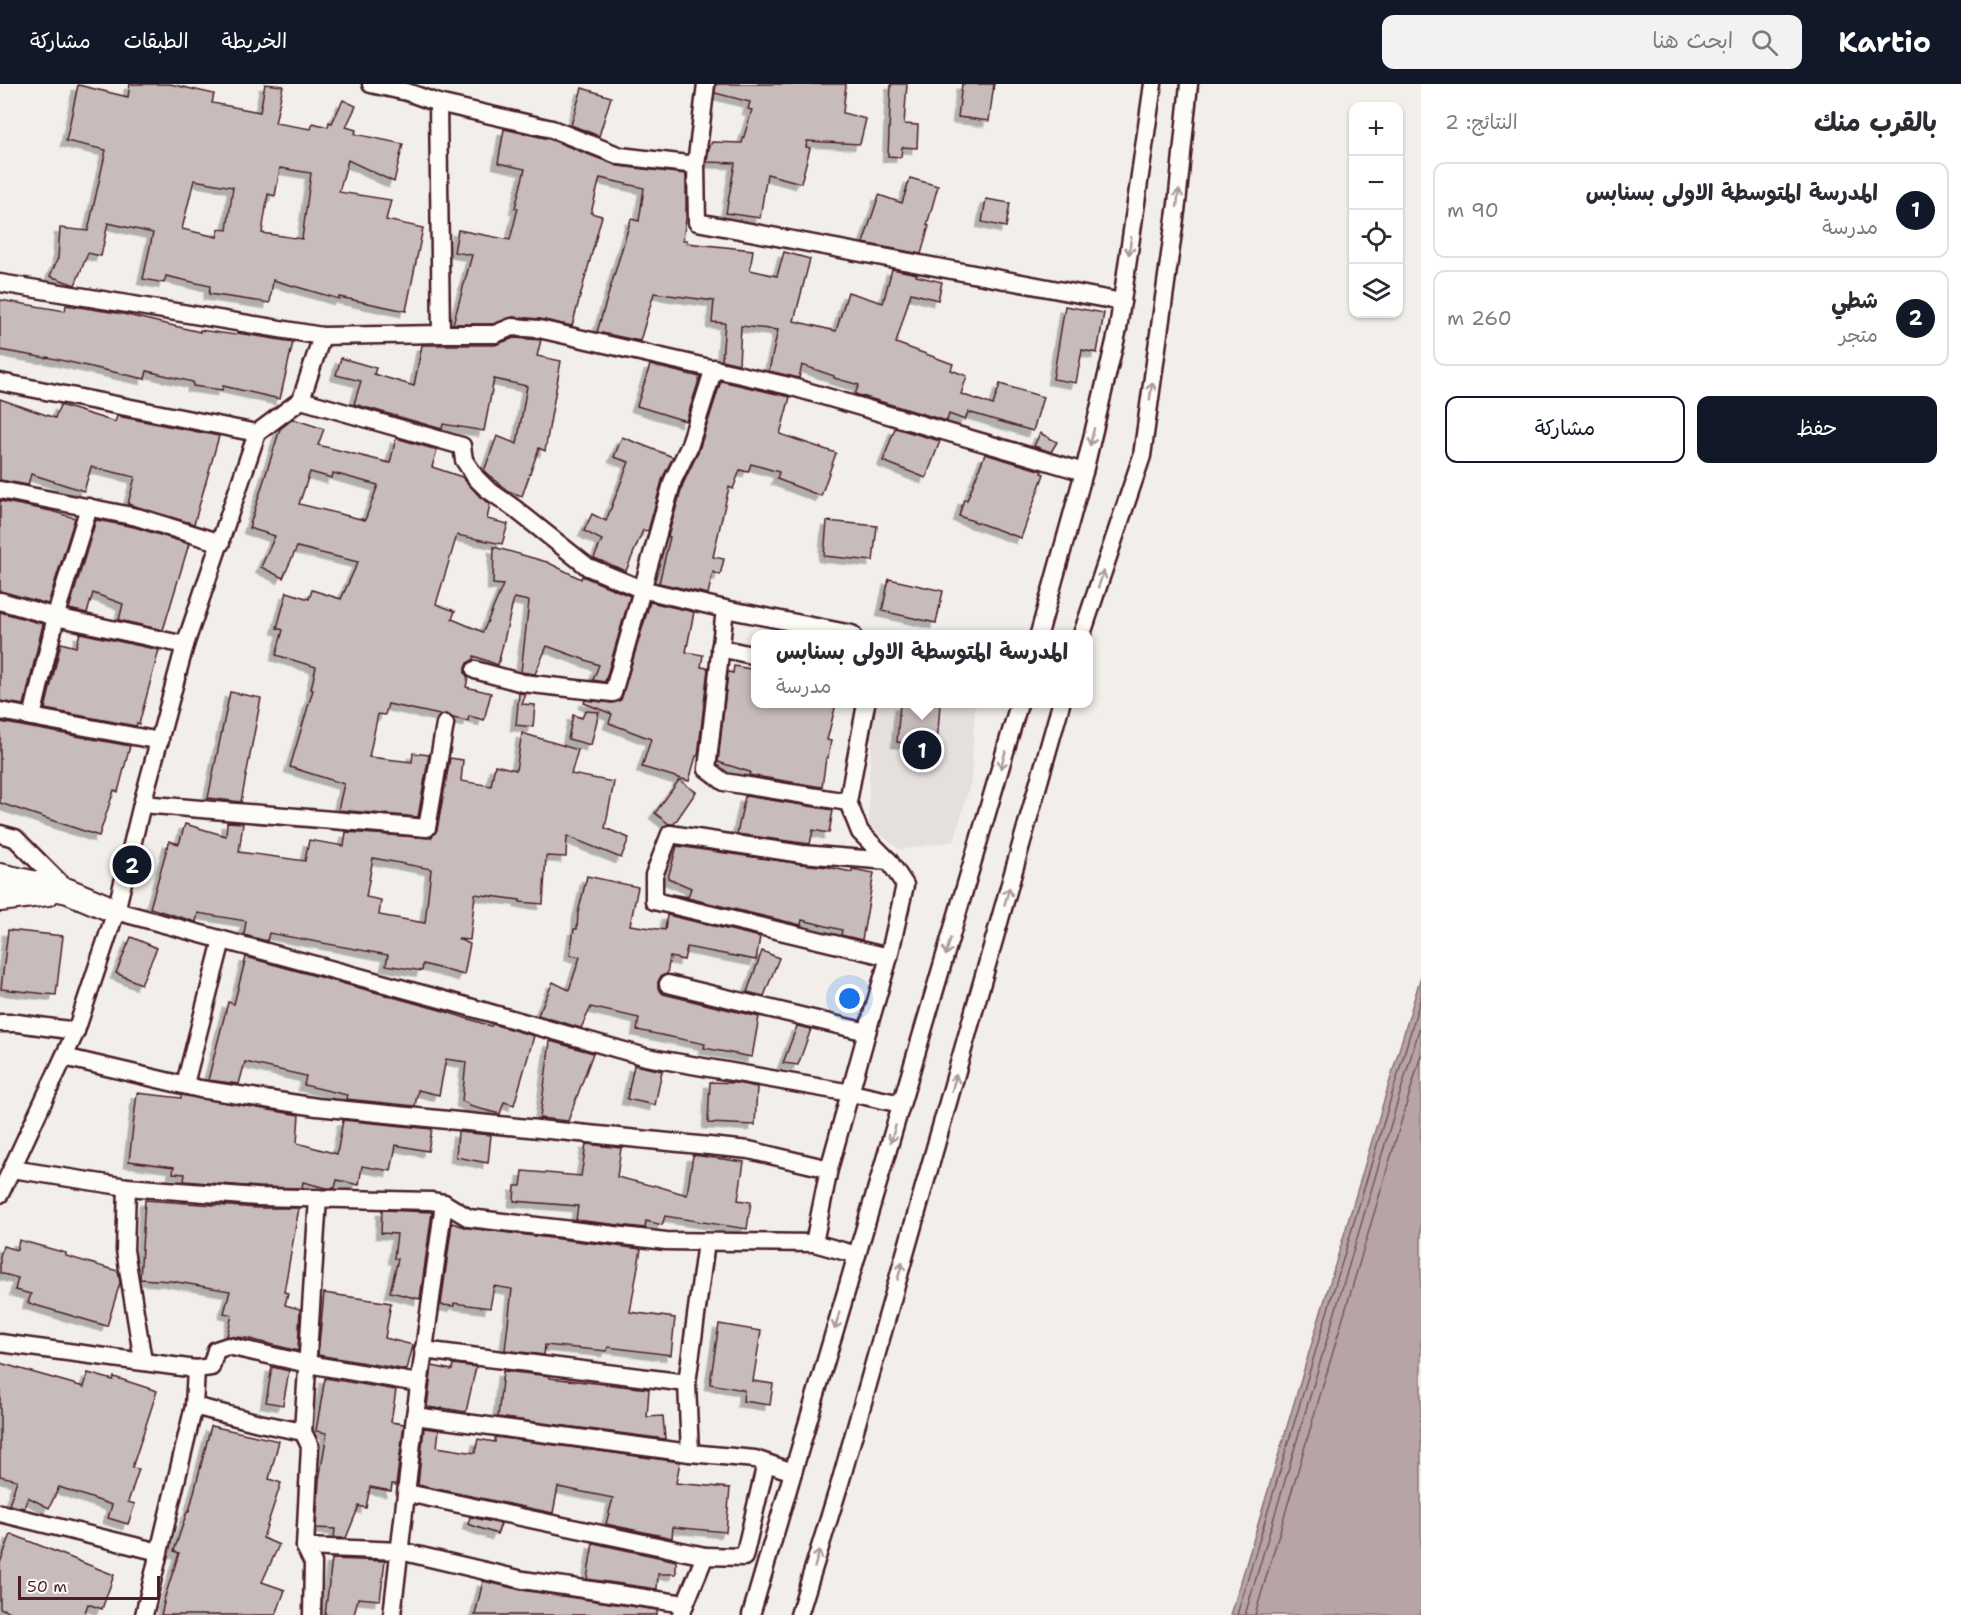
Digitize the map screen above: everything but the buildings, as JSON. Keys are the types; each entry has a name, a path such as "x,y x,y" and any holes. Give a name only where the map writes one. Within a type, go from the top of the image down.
{"street":[{"path":"371,84 407,88 438,103 552,129 620,156 696,165"},
{"path":"706,84 696,165 697,222 1122,302"},
{"path":"1040,630 1084,472 1118,329 1153,84"},
{"path":"1083,630 1142,456 1177,204 1189,84"},
{"path":"438,103 441,334"},
{"path":"0,283 322,336 495,333 512,327 539,328 789,386 1084,472"},
{"path":"0,1194 76,1031 116,911 185,645 257,433 301,400 322,336"},
{"path":"475,670 523,683 613,693 673,480 689,447 714,368"},
{"path":"0,382 257,433"},
{"path":"301,400 462,446 464,460 487,489 588,567 641,589 725,609 832,630"},
{"path":"0,490 137,517 221,543"},
{"path":"32,717 56,617 89,507"},
{"path":"0,601 56,617 185,645"},
{"path":"725,609 706,769 724,782 848,802"},
{"path":"720,648 751,655"},
{"path":"814,1243 829,1169 889,957 904,885 889,861 860,831 848,802 865,708"},
{"path":"751,1615 1018,708"},
{"path":"800,1615 840,1483 1060,708"},
{"path":"0,711 160,741"},
{"path":"142,804 428,828 445,724"},
{"path":"0,834 15,838 68,891"},
{"path":"889,861 802,854 670,834 654,875 654,901 889,957"},
{"path":"0,876 68,891 116,911 646,1057 901,1104"},
{"path":"0,898 68,891"},
{"path":"185,1084 222,940"},
{"path":"668,984 867,1032"},
{"path":"0,1023 76,1031"},
{"path":"63,1057 200,1089 317,1107 749,1150 829,1169"},
{"path":"12,1169 127,1187 257,1197 431,1200 444,1203 469,1218 666,1241 814,1243 857,1255"},
{"path":"127,1187 125,1250 143,1362"},
{"path":"312,1615 313,1563 305,1546 310,1446 303,1432 318,1198"},
{"path":"392,1615 418,1383 444,1203"},
{"path":"690,1453 687,1383 706,1242"},
{"path":"0,1343 196,1369 211,1367 216,1350 228,1346 308,1364 418,1383"},
{"path":"423,1350 687,1383"},
{"path":"144,1615 194,1406 196,1369"},
{"path":"194,1406 303,1432"},
{"path":"414,1416 690,1453 755,1459 793,1472"},
{"path":"407,1493 705,1556 744,1557 766,1463"},
{"path":"0,1513 159,1552"},
{"path":"305,1546 400,1551 523,1580 683,1610 705,1556"}],"shaded area":[{"path":"875,708 975,708 971,781 954,841 900,850 869,825 869,775"}],"water":[{"path":"1421,976 1421,1615 1231,1615"}],"place":[{"name":"المدرسة المتوسطة الاولى بسنابس","path":"922,750"},
{"name":"شطي","path":"132,865"}]}
